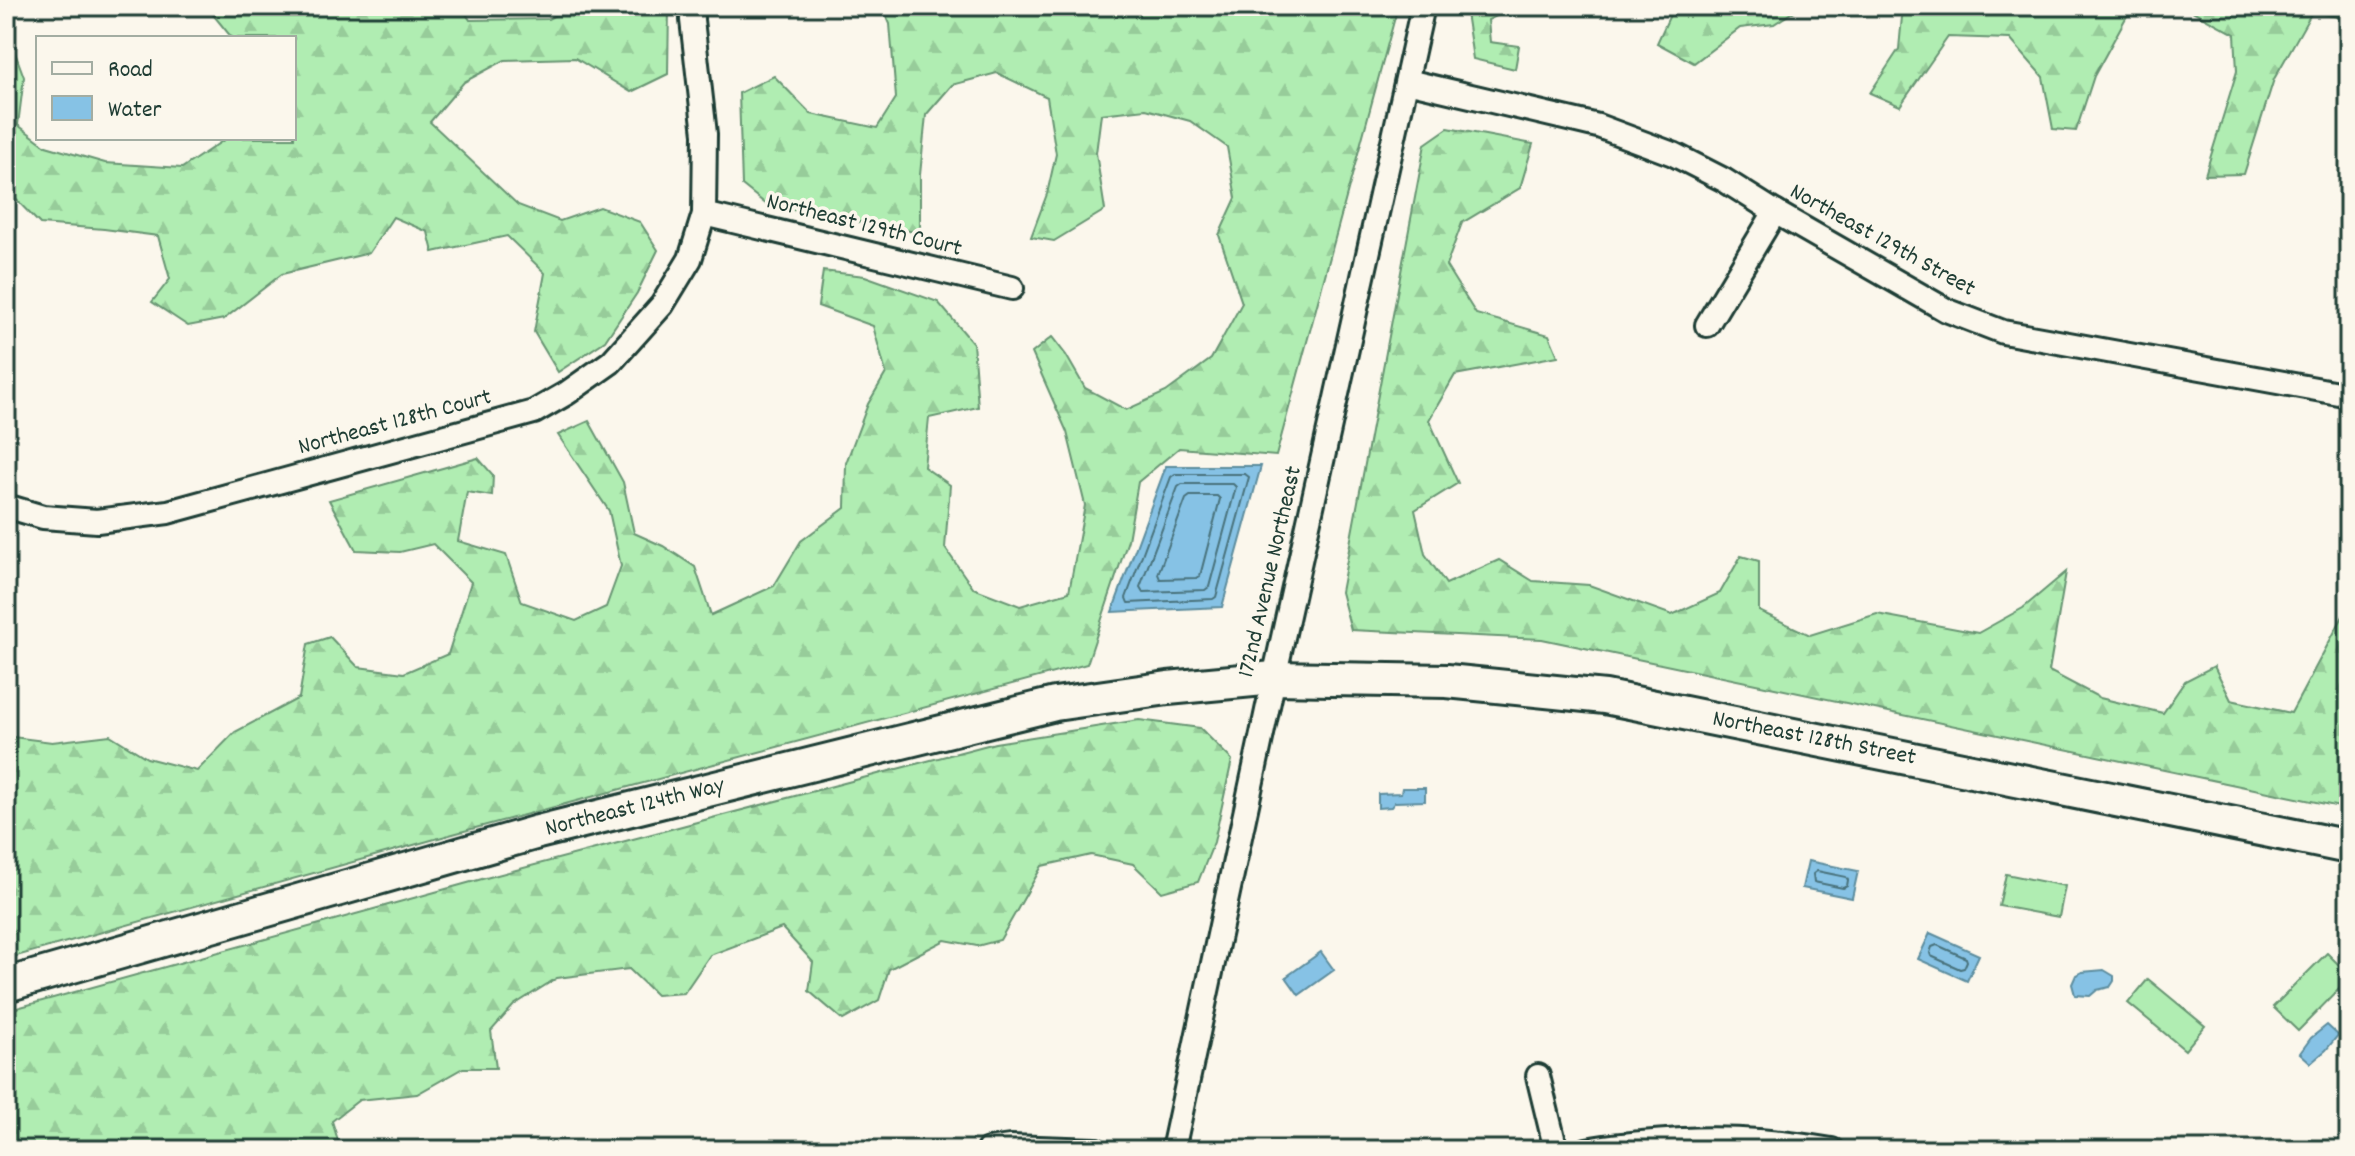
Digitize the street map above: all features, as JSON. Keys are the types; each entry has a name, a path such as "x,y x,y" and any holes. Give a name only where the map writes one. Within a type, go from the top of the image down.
{"street":[{"name":"Northeast 128th Court","path":"6,506 43,517 97,521 168,512 534,412 611,362 662,305 690,259 704,214 705,134 692,6"},
{"name":"172nd Avenue Northeast","path":"1173,1150 1423,6"},
{"name":"Northeast 129th Street","path":"1407,81 1598,126 1673,154 1724,180 1946,310 2003,332 2349,395"},
{"path":"1707,325 1775,212"},
{"name":"Northeast 129th Court","path":"704,214 1012,288"},
{"name":"Northeast 128th Street","path":"1274,678 1447,681 1605,697 2349,847"},
{"name":"Northeast 124th Way","path":"6,985 538,832 1055,704 1168,688 1274,678"},
{"path":"1538,1076 1556,1150"},
{"path":"1587,1150 1689,1138 1757,1139 1832,1150"},
{"path":"988,1150 1010,1147 1096,1150"}],"green space":[{"path":"206,6 256,6 264,10 271,6 461,6 470,20 548,19 572,6 669,6 668,74 631,92 575,58 505,60 464,82 430,122 518,205 560,221 600,207 640,222 658,250 637,293 605,341 558,372 534,332 545,273 507,236 433,252 428,232 393,217 369,253 282,274 224,319 188,326 152,302 170,279 158,236 40,224 6,189 6,49 14,50 24,77 18,125 46,146 105,163 182,168 224,140 296,140 296,36 230,36"},
{"path":"882,6 1264,6 1280,15 1363,10 1365,6 1398,6 1276,456 1179,448 1138,482 1128,540 1087,664 453,834 6,959 6,753 13,737 52,742 110,735 147,758 197,771 235,732 299,698 308,644 330,637 358,667 404,673 448,654 471,582 433,544 400,552 356,550 329,500 478,458 493,475 492,496 467,492 458,541 506,555 522,602 576,621 606,607 621,566 609,511 558,435 589,421 623,482 634,533 663,546 695,567 711,615 774,586 801,541 845,508 846,463 868,404 886,373 873,326 818,306 823,271 865,276 938,302 973,343 978,407 929,418 924,467 950,485 945,548 973,588 1020,606 1069,592 1085,505 1067,432 1032,353 1052,337 1085,388 1126,410 1166,392 1211,359 1242,303 1219,235 1236,198 1227,147 1190,121 1146,109 1101,114 1096,153 1105,210 1054,241 1031,237 1047,194 1056,154 1047,97 997,73 952,85 926,115 920,175 920,233 767,205 742,185 739,93 774,76 811,114 877,128 896,98 890,24"},
{"path":"1465,6 1517,6 1488,20 1490,42 1519,46 1515,69 1473,59"},
{"path":"1674,6 1802,6 1774,24 1740,28 1694,63 1657,43"},
{"path":"1903,6 2349,6 2349,19 2312,12 2274,79 2244,174 2205,175 2237,71 2235,34 2187,8 2128,14 2094,76 2076,131 2053,129 2043,77 2010,39 1948,37 1900,106 1870,93 1899,49"},
{"path":"1448,128 1533,144 1520,188 1462,223 1446,266 1476,314 1549,335 1558,356 1455,375 1429,420 1458,483 1415,510 1425,554 1446,584 1499,560 1533,581 1589,585 1672,615 1720,593 1741,556 1759,561 1759,611 1810,635 1877,614 1978,633 2023,608 2066,572 2049,671 2100,698 2163,713 2185,681 2214,666 2231,700 2291,713 2349,605 2349,809 1542,639 1351,630 1341,592 1425,144"},
{"path":"1139,720 1200,728 1232,760 1214,842 1198,882 1162,892 1133,864 1091,855 1042,866 1000,940 977,946 945,940 889,969 879,1000 843,1020 809,991 813,962 782,928 710,955 684,993 656,995 629,969 557,978 514,1005 491,1031 496,1068 463,1068 417,1094 359,1100 332,1121 341,1150 6,1150 6,1011 482,879 995,743"},
{"path":"2006,874 2065,886 2059,917 1999,906"},
{"path":"2327,953 2349,975 2349,979 2298,1031 2273,1007"},
{"path":"2148,979 2205,1026 2185,1050 2128,1003"}],"water":[{"path":"1166,466 1261,466 1222,607 1112,612"},
{"path":"1402,788 1425,788 1425,801 1395,802 1391,807 1378,808 1378,794 1401,793"},
{"path":"1808,861 1858,871 1852,898 1802,888"},
{"path":"1930,933 1979,955 1967,981 1918,959"},
{"path":"1321,952 1334,970 1299,995 1286,977"},
{"path":"2104,970 2114,976 2110,987 2097,990 2090,996 2075,995 2072,984 2076,975"},
{"path":"2327,1025 2338,1035 2311,1063 2300,1053 2311,1038"}]}
